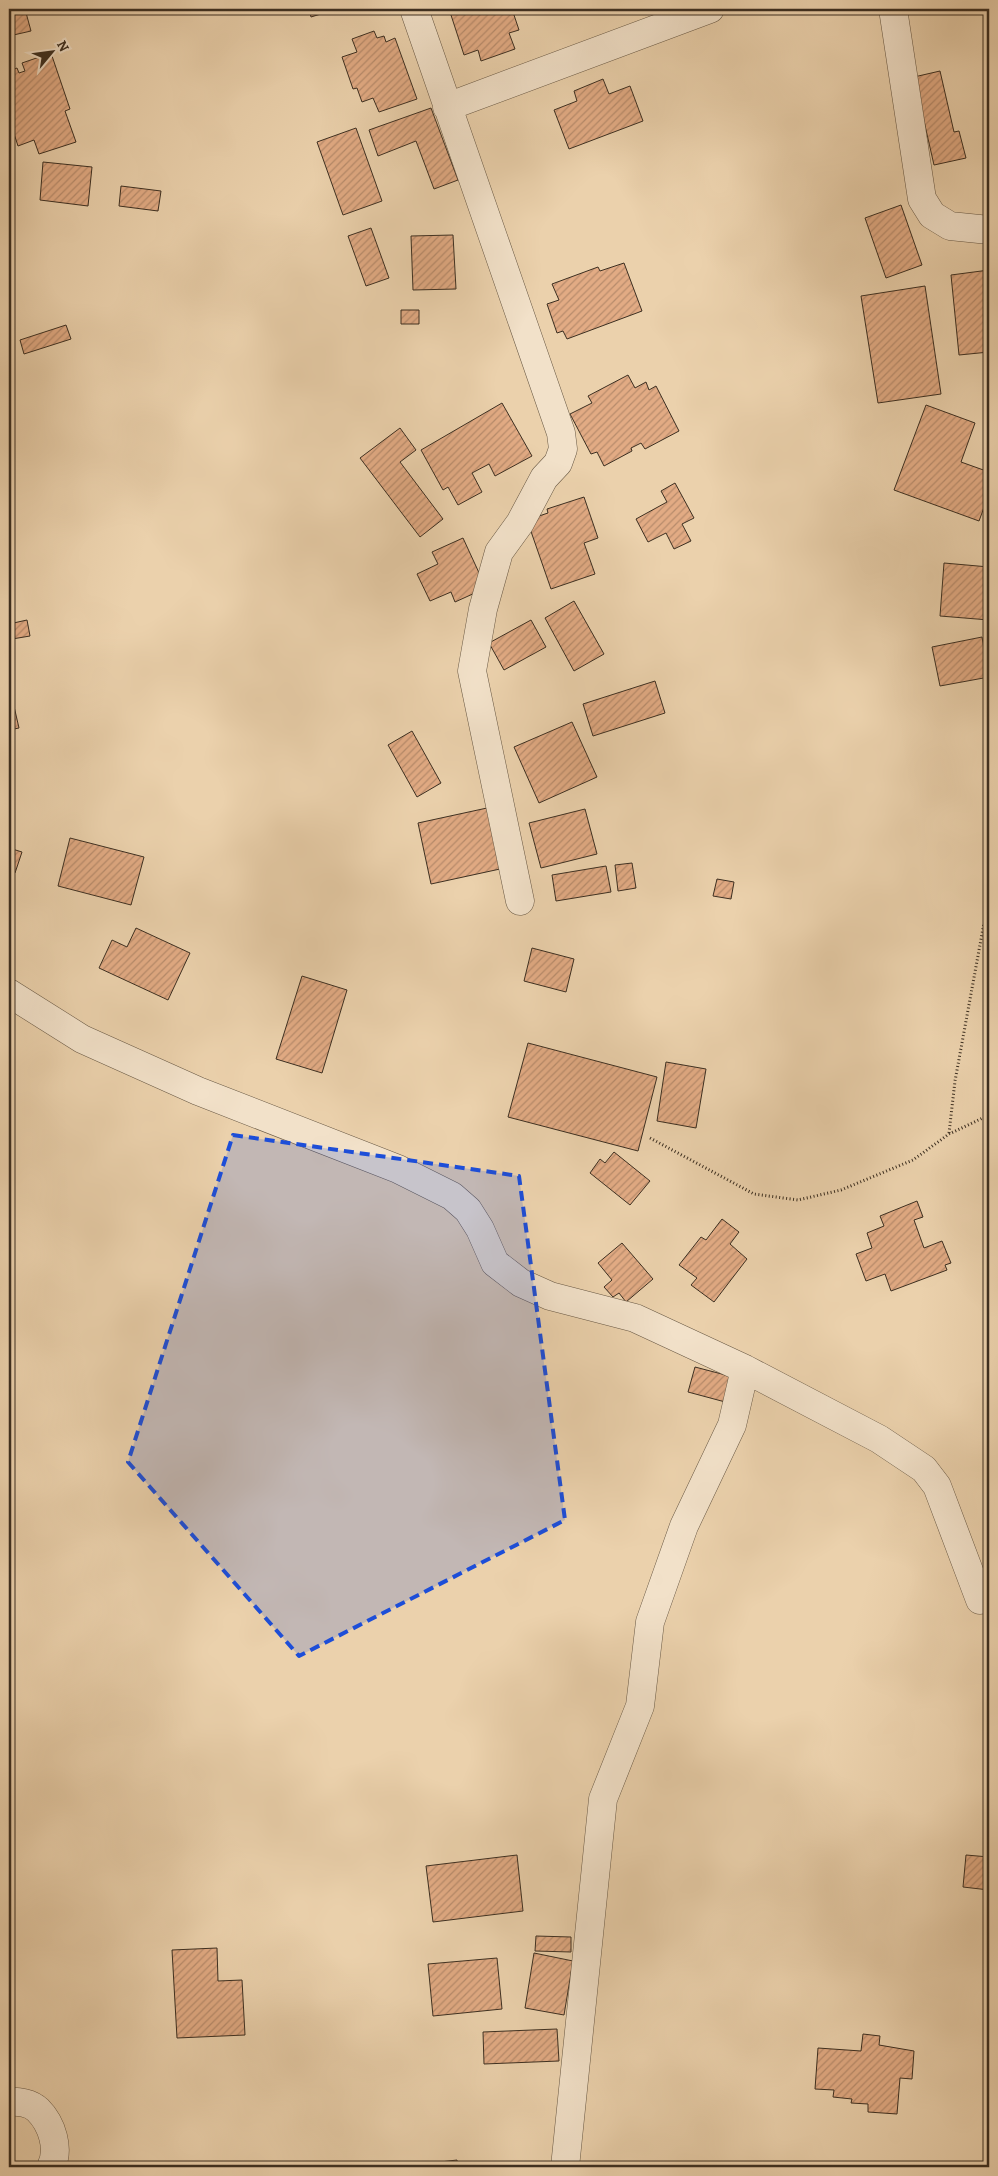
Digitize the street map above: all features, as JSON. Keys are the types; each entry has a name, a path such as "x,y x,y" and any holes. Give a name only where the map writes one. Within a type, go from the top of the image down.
{"street":[{"path":"414,9 561,434 563,448 558,463 544,478 520,524 499,552 483,609 472,671 520,901"},
{"path":"447,107 710,9"},
{"path":"893,9 922,199 932,216 950,226 989,230"},
{"path":"9,993 82,1039 198,1091 398,1169 452,1196 468,1210 480,1229 495,1263 521,1283 550,1296 635,1318 745,1368 879,1439 924,1470 936,1486 980,1600"},
{"path":"565,2167 603,1800 640,1706 650,1622 684,1526 732,1425 745,1368"},
{"path":"9,2102 20,2101 38,2109 54,2135 55,2159 51,2167"}],"path":[{"path":"949,1134 955,1081 984,923"},
{"path":"650,1138 754,1194 798,1200 841,1190 913,1160 949,1134 989,1115"}],"highlighted area":[{"path":"233,1135 519,1176 565,1520 299,1656 128,1462"}],"building":[{"path":"9,9 25,9 31,31 9,36"},
{"path":"309,9 337,9 311,17"},
{"path":"461,9 512,9 519,30 509,33 515,49 481,61 478,50 464,55 450,12"},
{"path":"374,31 377,38 384,36 386,42 395,38 417,99 379,112 373,98 362,102 357,88 353,89 342,57 357,52 352,39"},
{"path":"51,53 70,109 65,111 76,142 39,154 34,140 18,146 9,118 9,71 17,68 19,73 25,71 22,63"},
{"path":"940,71 954,132 959,131 966,158 934,165 914,77"},
{"path":"603,79 609,94 630,86 643,121 569,149 554,110 577,101 574,91"},
{"path":"431,108 458,180 434,189 416,141 378,156 369,130"},
{"path":"356,128 382,201 343,215 317,142"},
{"path":"43,162 92,167 88,206 40,200"},
{"path":"121,186 161,191 158,211 119,206"},
{"path":"901,205 922,265 886,278 865,218"},
{"path":"371,228 389,278 366,286 348,236"},
{"path":"453,235 456,289 413,290 411,236"},
{"path":"624,263 642,311 567,339 563,331 557,333 547,304 559,300 552,284 598,267 600,271"},
{"path":"989,270 989,352 959,355 951,275"},
{"path":"925,286 941,394 878,403 861,296"},
{"path":"401,310 419,310 419,324 401,324"},
{"path":"66,325 71,339 24,354 20,340"},
{"path":"628,375 635,388 646,382 649,390 656,386 679,431 645,449 641,443 631,448 632,451 604,466 597,452 591,454 570,414 592,403 588,396"},
{"path":"502,403 532,456 495,476 489,464 472,473 482,492 458,505 448,487 443,490 421,450"},
{"path":"926,405 975,423 961,462 989,472 989,494 979,521 894,490"},
{"path":"400,428 416,450 400,462 443,519 420,537 360,458"},
{"path":"675,483 694,518 682,524 691,541 674,549 666,533 648,542 636,519 667,502 661,491"},
{"path":"584,497 598,538 584,543 595,574 551,589 527,520 548,513 547,509"},
{"path":"463,538 486,588 455,602 451,592 430,601 417,574 438,564 432,552"},
{"path":"944,563 989,567 989,620 940,616"},
{"path":"574,601 604,654 574,671 545,618"},
{"path":"27,620 30,636 12,639 9,624"},
{"path":"531,620 546,647 504,670 489,643"},
{"path":"982,637 989,677 940,686 932,647"},
{"path":"655,681 665,713 593,736 583,704"},
{"path":"13,702 19,728 9,730 9,703"},
{"path":"572,722 597,777 539,803 514,747"},
{"path":"412,731 441,783 417,797 388,745"},
{"path":"487,808 500,869 431,884 418,823"},
{"path":"585,809 597,854 541,868 529,823"},
{"path":"70,838 144,857 131,905 58,886"},
{"path":"9,848 22,852 15,873 9,871"},
{"path":"632,863 636,888 618,891 615,865"},
{"path":"606,866 611,892 556,901 552,875"},
{"path":"717,879 734,882 731,899 713,896"},
{"path":"9,886 14,888 9,902"},
{"path":"136,928 190,953 168,1000 99,968 112,940 127,947"},
{"path":"532,948 574,959 566,992 524,981"},
{"path":"302,976 347,990 322,1073 276,1059"},
{"path":"528,1043 657,1077 638,1151 508,1117"},
{"path":"666,1062 706,1069 696,1128 657,1121"},
{"path":"614,1152 650,1181 630,1205 590,1173 600,1159 605,1163"},
{"path":"917,1201 923,1217 914,1220 924,1248 942,1241 951,1263 945,1265 947,1270 891,1291 885,1274 866,1281 856,1254 872,1248 867,1233 884,1226 880,1216"},
{"path":"722,1219 739,1232 730,1244 747,1259 714,1302 691,1285 697,1278 679,1265 701,1237 706,1240"},
{"path":"622,1243 653,1279 626,1302 619,1293 613,1297 604,1287 612,1280 598,1263"},
{"path":"695,1367 737,1378 729,1403 688,1392"},
{"path":"517,1855 523,1911 433,1922 426,1866"},
{"path":"966,1855 989,1857 989,1890 963,1887"},
{"path":"536,1936 571,1937 571,1952 535,1951"},
{"path":"217,1948 218,1981 242,1980 245,2035 177,2038 172,1950"},
{"path":"534,1953 573,1961 564,2015 525,2008"},
{"path":"497,1958 502,2009 433,2016 428,1964"},
{"path":"557,2029 559,2061 484,2064 483,2032"},
{"path":"863,2034 880,2036 879,2045 914,2051 912,2079 900,2078 897,2114 868,2112 868,2104 851,2103 852,2099 833,2097 834,2090 815,2089 818,2048 861,2051"},
{"path":"457,2160 458,2167 415,2167 415,2165"}]}
